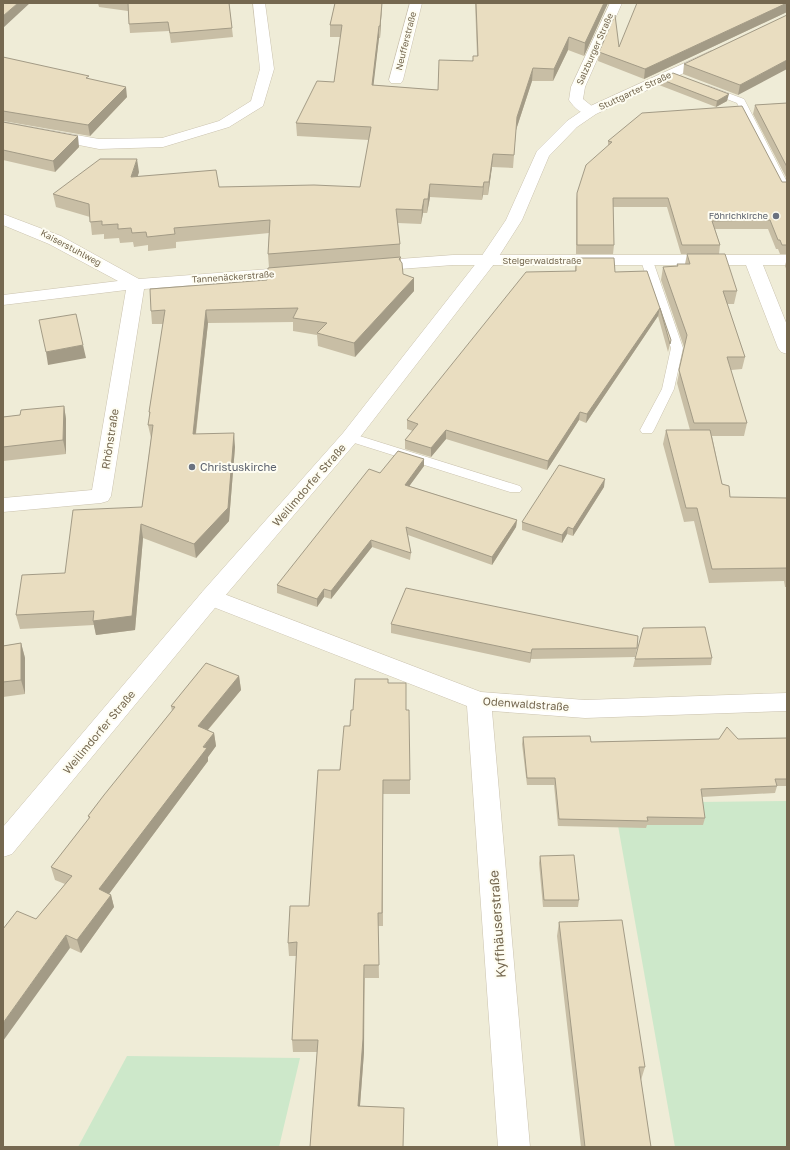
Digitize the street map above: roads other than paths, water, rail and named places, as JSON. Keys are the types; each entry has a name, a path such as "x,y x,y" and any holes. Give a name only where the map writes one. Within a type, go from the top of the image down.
{"street":[{"path":"3,126 99,144 163,142 224,124 258,103 267,69 259,3"},
{"name":"Neufferstraße","path":"396,80 416,3"},
{"name":"Salzburger Straße","path":"592,111 582,107 576,100 578,87 592,59 616,3"},
{"name":"Stuttgarter Straße","path":"592,111 722,50"},
{"name":"Weilimdorfer Straße","path":"3,846 211,597 350,437 488,260 514,220 542,154 572,124 592,111"},
{"name":"Kaiserstuhlweg","path":"3,219 34,229 76,249 136,284"},
{"path":"358,267 453,260 488,260"},
{"name":"Steigerwaldstraße","path":"488,260 787,260"},
{"path":"753,260 787,348"},
{"name":"Tannenäckerstraße","path":"3,300 136,284 310,271"},
{"name":"Rhönstraße","path":"3,505 101,496 136,284"},
{"name":"Odenwaldstraße","path":"211,597 479,701 585,709 787,702"},
{"name":"Kyffhäuserstraße","path":"479,701 514,1147"}],"lane":[{"path":"671,74 685,79"},
{"path":"699,85 741,101 784,187 787,186"},
{"path":"647,261 677,348 668,389 647,430"},
{"path":"350,437 515,489"}],"place":[{"name":"Föhrichkirche","path":"776,216"},
{"name":"Christuskirche","path":"192,467"}]}
